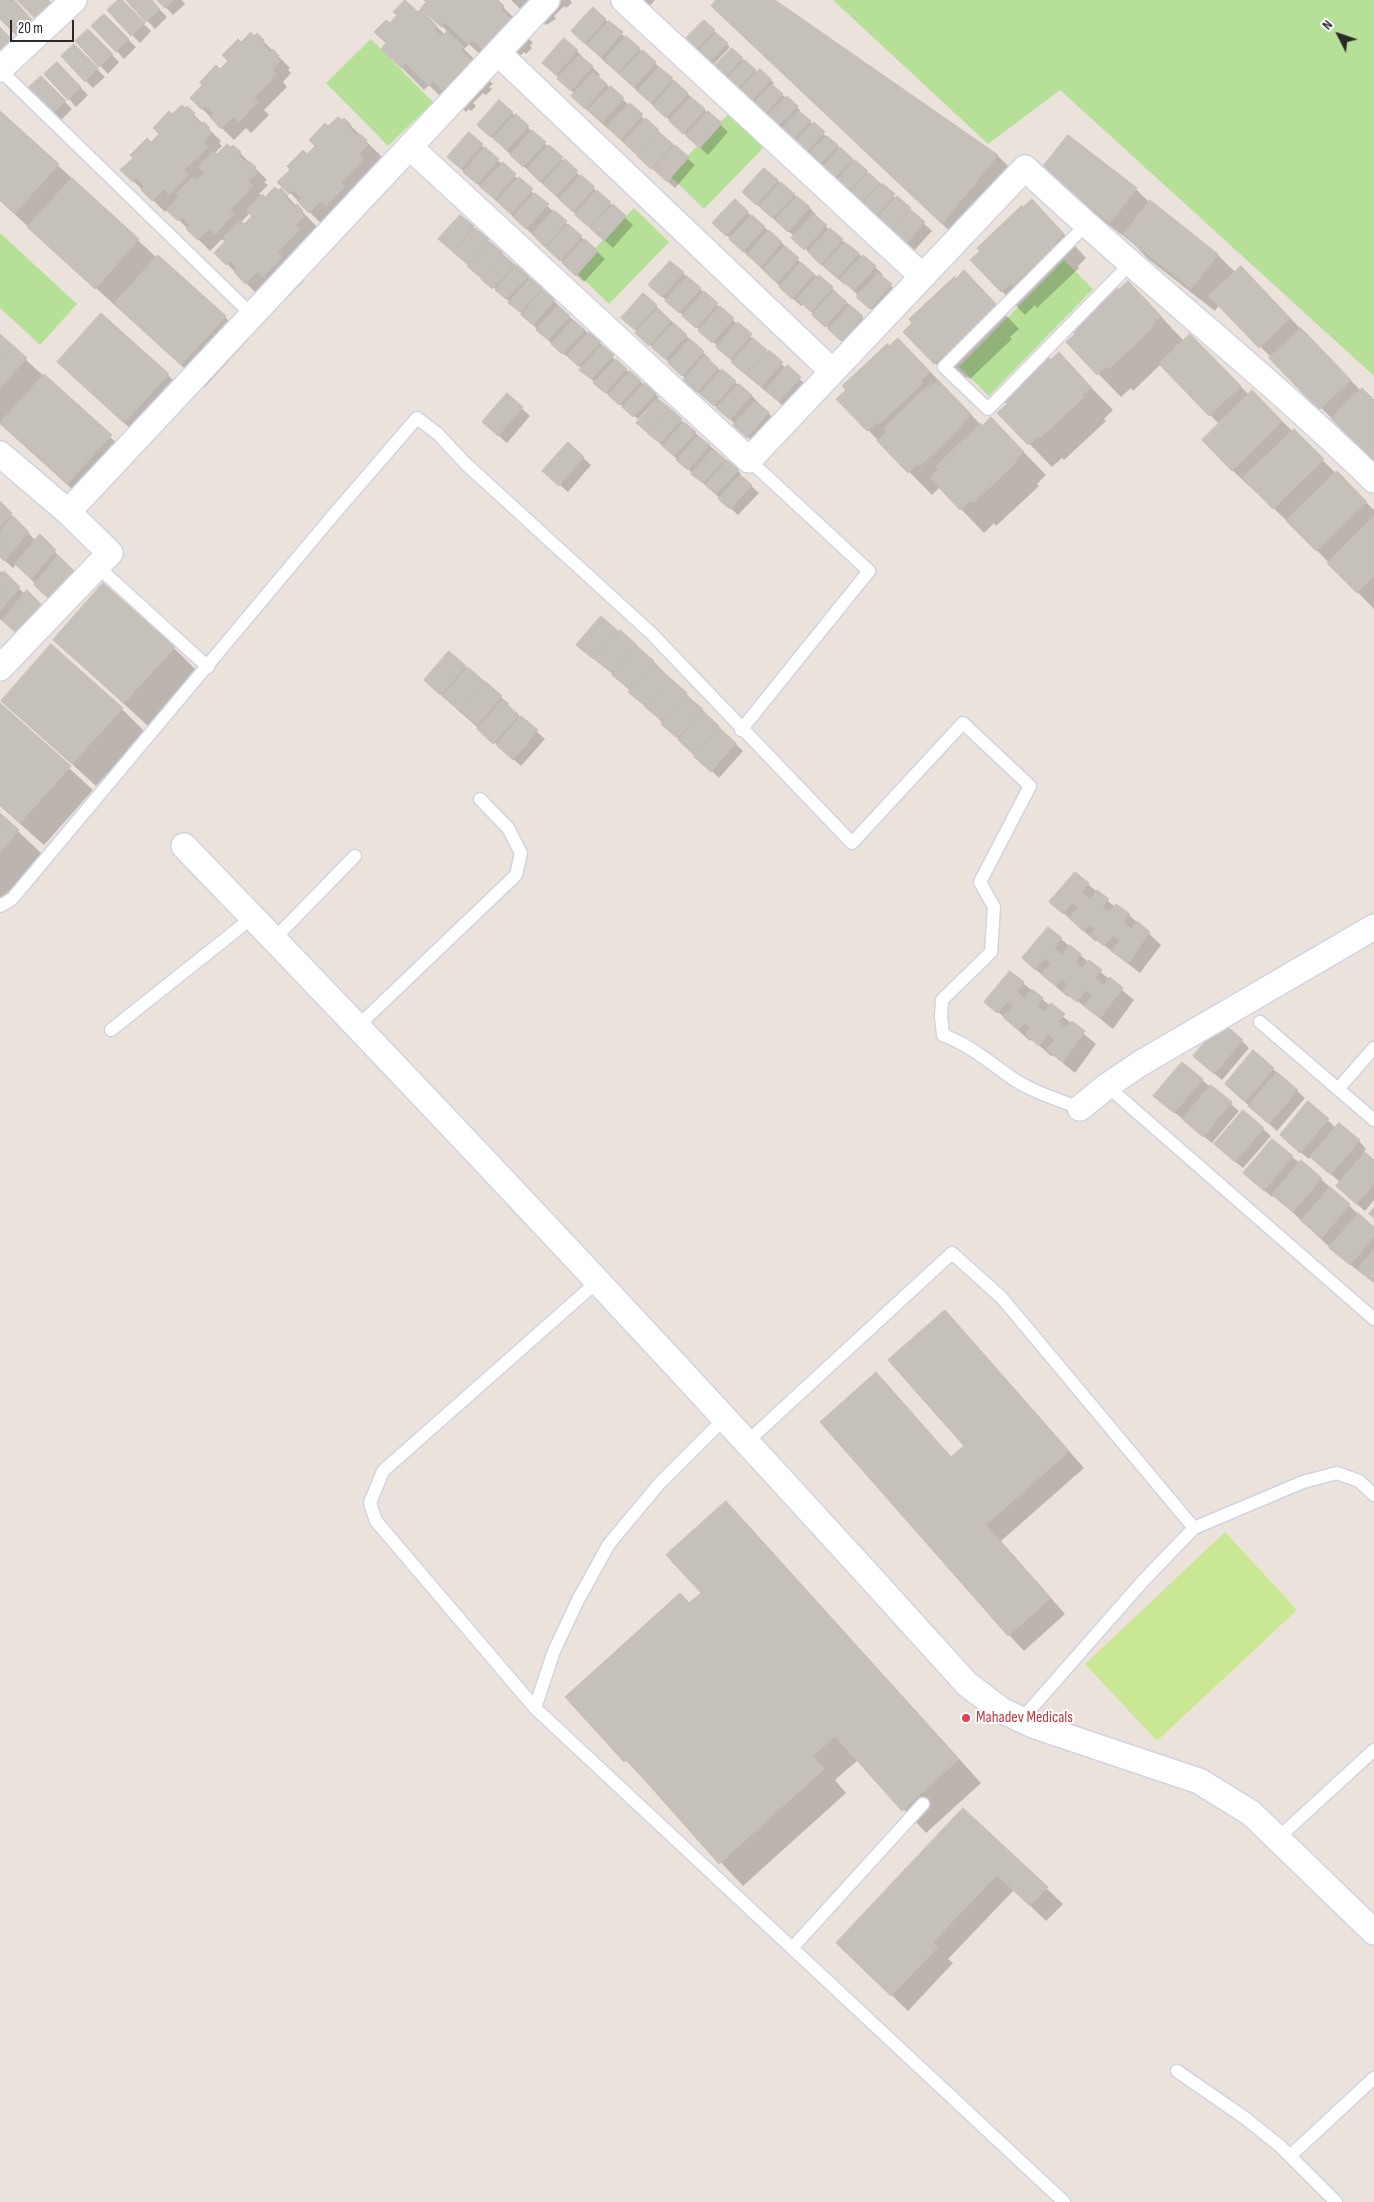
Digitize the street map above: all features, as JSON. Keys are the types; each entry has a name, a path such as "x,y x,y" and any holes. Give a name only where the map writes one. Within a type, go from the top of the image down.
{"street":[{"path":"0,70 74,0"},
{"path":"68,512 251,314 411,148 547,0"},
{"path":"624,0 922,276"},
{"path":"498,53 832,370"},
{"path":"411,148 749,460 832,370 1025,168 1130,264 1237,354 1374,480"},
{"path":"0,454 68,512 110,553 98,567 3,659"},
{"path":"184,846 358,1026 726,1417 968,1684 1001,1710 1021,1720 1199,1781 1251,1813 1374,1932"},
{"path":"1080,1108 1107,1086 1141,1063 1374,927"}],"lane":[{"path":"0,70 251,314"},
{"path":"1086,225 944,367 988,409 1130,264"},
{"path":"0,906 12,899 335,513 417,418 438,434 466,464 652,634 741,730 852,843 963,723 1030,786 980,882 994,907 992,952 942,1000 943,1035 957,1040 988,1058 1012,1078 1030,1089 1080,1108"},
{"path":"741,730 869,571 749,460"},
{"path":"98,567 208,666"},
{"path":"358,1026 516,875 521,853 508,828 480,799"},
{"path":"274,939 355,856"},
{"path":"111,1030 254,917"},
{"path":"1260,1022 1374,1120"},
{"path":"1338,1089 1374,1048"},
{"path":"1107,1086 1374,1319"},
{"path":"748,1441 952,1253 1002,1298 1194,1528"},
{"path":"598,1281 383,1471 370,1503 376,1520 535,1708 1064,2202"},
{"path":"535,1708 554,1651 578,1600 610,1544 659,1484 726,1417"},
{"path":"1021,1720 1117,1610 1194,1528 1303,1482 1337,1473 1359,1481 1374,1495"},
{"path":"1278,1838 1374,1750"},
{"path":"793,1947 923,1804"},
{"path":"1177,2070 1245,2118 1290,2156 1336,2202"},
{"path":"1290,2156 1374,2078"}],"green space":[{"path":"833,0 1374,0 1374,376 1060,90 988,144"},
{"path":"371,39 433,102 388,146 326,83"},
{"path":"729,113 764,147 704,209 669,175"},
{"path":"634,208 669,242 609,304 574,270"},
{"path":"0,233 77,304 40,345 0,308"},
{"path":"1064,260 1093,289 989,396 959,367"},
{"path":"1225,1532 1297,1610 1157,1741 1085,1664"}],"building":[{"path":"0,0 14,0 33,21 18,37 0,19"},
{"path":"17,0 48,0 51,3 36,19"},
{"path":"118,0 122,0 145,23 131,36 107,10"},
{"path":"126,0 152,0 160,9 146,22"},
{"path":"157,0 174,0 165,8"},
{"path":"405,0 418,12 421,9 437,26 434,29 442,37 447,31 464,47 461,50 471,60 467,63 470,65 462,73 460,71 451,79 454,82 447,88 445,87 442,90 433,81 429,86 405,63 401,68 381,49 386,43 374,32 386,20 390,23 397,15 393,12"},
{"path":"424,0 498,0 504,6 501,9 511,19 507,22 510,24 502,32 500,30 491,38 494,41 482,49 473,40 469,45 445,22 441,27 421,8 426,2"},
{"path":"716,0 775,0 998,155 942,224 711,6"},
{"path":"593,7 606,19 585,44 571,31"},
{"path":"104,14 129,39 116,52 91,26"},
{"path":"704,20 715,30 695,51 684,40"},
{"path":"609,21 623,32 601,57 587,45"},
{"path":"0,27 12,40 0,52"},
{"path":"88,29 113,54 99,67 75,41"},
{"path":"251,32 254,36 257,33 264,40 262,43 270,52 273,49 279,56 277,58 280,61 272,70 277,74 254,98 258,102 239,122 233,117 221,129 210,117 213,113 205,106 202,110 190,98 202,85 200,82 216,65 220,69 228,61 222,55 238,39 241,42"},
{"path":"716,33 728,43 708,63 697,53"},
{"path":"626,36 640,48 618,73 604,61"},
{"path":"564,38 578,50 556,75 542,63"},
{"path":"74,44 98,68 85,82 61,56"},
{"path":"732,48 743,58 723,79 712,68"},
{"path":"643,50 656,62 634,87 620,74"},
{"path":"579,55 593,66 571,91 557,79"},
{"path":"745,60 756,70 736,90 725,80"},
{"path":"57,62 81,87 68,100 44,74"},
{"path":"659,67 673,78 651,103 637,91"},
{"path":"760,69 771,79 752,100 740,89"},
{"path":"593,72 607,84 585,109 571,96"},
{"path":"41,76 66,101 52,114 28,88"},
{"path":"675,81 688,93 666,118 653,106"},
{"path":"772,84 783,94 764,115 753,104"},
{"path":"611,86 624,98 603,122 588,110"},
{"path":"787,96 798,106 778,126 767,116"},
{"path":"691,97 705,109 683,134 669,121"},
{"path":"499,100 513,112 490,137 477,125"},
{"path":"630,103 643,114 621,139 607,127"},
{"path":"182,105 185,108 187,106 195,113 193,116 201,124 204,122 210,128 208,130 211,133 203,142 208,147 184,170 189,175 169,195 164,189 152,201 141,190 144,186 136,178 133,182 120,170 133,158 130,155 147,138 151,142 159,134 153,128 169,111 172,114"},
{"path":"0,111 59,164 15,213 0,200"},
{"path":"708,111 722,123 700,148 686,136"},
{"path":"799,111 811,121 791,141 780,130"},
{"path":"516,114 529,126 507,150 493,138"},
{"path":"338,117 342,120 344,118 351,125 349,128 358,136 360,134 367,140 365,142 368,145 359,154 364,159 341,182 345,187 326,206 321,201 309,213 297,201 301,198 293,190 289,194 277,182 290,170 287,166 303,150 307,154 315,146 309,140 325,123 328,126"},
{"path":"646,118 659,130 637,155 623,142"},
{"path":"814,122 825,132 805,153 794,142"},
{"path":"532,130 546,142 523,167 510,155"},
{"path":"469,132 483,144 461,169 447,157"},
{"path":"659,132 673,144 651,169 637,156"},
{"path":"1068,135 1137,188 1110,223 1041,169"},
{"path":"827,136 838,145 818,166 807,155"},
{"path":"227,144 231,147 233,145 241,152 238,155 247,163 249,161 256,167 254,169 257,173 248,181 253,186 230,210 234,214 215,234 210,228 198,240 186,229 190,225 182,217 178,221 166,210 179,196 176,194 192,177 197,181 204,173 198,167 214,151 217,154"},
{"path":"549,145 563,157 540,182 527,169"},
{"path":"675,145 689,157 667,182 653,169"},
{"path":"485,147 499,159 477,184 463,172"},
{"path":"840,147 853,159 834,179 822,168"},
{"path":"565,159 578,171 556,196 543,184"},
{"path":"855,160 868,171 848,192 836,181"},
{"path":"503,162 516,174 495,199 480,187"},
{"path":"764,168 778,180 756,205 742,192"},
{"path":"869,173 880,183 860,204 849,193"},
{"path":"581,175 595,187 573,212 559,199"},
{"path":"519,177 533,189 511,214 497,201"},
{"path":"72,178 139,239 95,289 27,227"},
{"path":"781,182 795,194 772,218 759,206"},
{"path":"882,183 895,194 874,219 860,207"},
{"path":"275,187 278,190 281,188 288,196 286,198 294,207 297,204 303,211 301,213 304,216 296,225 300,229 277,253 282,257 263,277 257,272 245,284 234,272 237,268 230,261 226,265 214,253 226,240 224,237 240,220 244,224 252,216 246,210 262,194 265,197"},
{"path":"597,190 611,202 589,227 575,215"},
{"path":"535,193 549,204 526,229 513,217"},
{"path":"797,196 810,207 788,232 775,220"},
{"path":"897,196 911,208 889,233 875,220"},
{"path":"735,199 748,211 726,236 712,223"},
{"path":"1032,199 1064,234 1055,242 1057,244 1013,285 1011,283 1001,292 970,260 980,251 977,248 1022,205 1022,208"},
{"path":"1150,200 1218,254 1191,289 1123,235"},
{"path":"613,204 626,216 604,241 590,228"},
{"path":"554,210 567,221 545,247 532,234"},
{"path":"911,210 925,222 903,247 889,235"},
{"path":"813,214 827,225 804,250 791,238"},
{"path":"460,215 474,226 452,251 438,239"},
{"path":"752,215 765,227 743,252 729,239"},
{"path":"568,224 582,236 560,261 546,248"},
{"path":"475,228 489,239 467,264 453,252"},
{"path":"830,228 843,239 821,265 808,252"},
{"path":"769,230 782,242 761,267 747,255"},
{"path":"585,239 598,251 576,276 562,263"},
{"path":"489,241 503,253 481,278 467,266"},
{"path":"845,242 859,253 837,278 823,266"},
{"path":"785,246 799,258 777,283 763,270"},
{"path":"158,255 226,316 181,365 114,304"},
{"path":"503,255 515,265 492,289 481,279"},
{"path":"863,255 876,266 854,291 840,279"},
{"path":"670,261 684,272 662,297 648,285"},
{"path":"801,262 814,274 792,299 779,287"},
{"path":"517,265 529,276 506,299 495,290"},
{"path":"1241,266 1290,318 1259,348 1209,296"},
{"path":"964,270 997,305 988,313 990,315 946,357 944,355 934,364 903,332 912,323 909,319 955,276 955,280"},
{"path":"878,273 892,284 870,309 856,297"},
{"path":"819,275 833,287 811,312 797,299"},
{"path":"687,276 701,288 679,313 665,301"},
{"path":"531,278 543,288 520,312 508,303"},
{"path":"1128,281 1161,316 1152,324 1154,326 1109,369 1107,366 1097,375 1066,342 1075,334 1072,330 1117,288 1118,290"},
{"path":"543,290 555,300 533,325 521,315"},
{"path":"704,291 718,303 696,328 682,316"},
{"path":"834,291 847,302 825,327 812,315"},
{"path":"643,293 657,305 635,330 621,318"},
{"path":"850,305 863,316 841,341 828,329"},
{"path":"558,306 570,316 548,340 536,330"},
{"path":"720,306 734,318 712,343 698,331"},
{"path":"657,309 671,321 649,346 635,333"},
{"path":"101,313 169,374 124,423 57,362"},
{"path":"573,320 585,330 562,354 551,344"},
{"path":"738,322 752,334 730,359 716,347"},
{"path":"674,323 687,335 665,359 651,347"},
{"path":"1301,328 1351,380 1319,410 1269,358"},
{"path":"589,332 601,342 578,366 567,356"},
{"path":"0,334 27,358 0,388"},
{"path":"1190,334 1241,386 1209,416 1159,364"},
{"path":"753,338 767,350 745,374 731,362"},
{"path":"898,338 930,372 921,380 923,383 879,424 877,422 867,431 836,399 846,390 842,386 888,343 888,347"},
{"path":"690,339 704,351 682,376 668,363"},
{"path":"602,345 614,355 591,379 579,370"},
{"path":"769,350 783,362 761,387 747,374"},
{"path":"1059,352 1091,387 1082,395 1084,397 1040,438 1038,436 1028,445 997,413 1007,404 1004,401 1049,357 1049,361"},
{"path":"705,356 718,368 696,393 683,380"},
{"path":"616,359 627,369 605,393 593,383"},
{"path":"788,365 801,377 779,402 766,390"},
{"path":"722,369 736,381 714,406 700,394"},
{"path":"630,371 641,381 619,405 608,395"},
{"path":"44,374 112,435 67,484 0,423"},
{"path":"938,380 971,414 962,422 964,424 920,466 918,464 908,473 877,441 887,432 883,429 929,385 929,389"},
{"path":"644,383 656,393 633,417 622,407"},
{"path":"739,384 752,395 730,420 716,408"},
{"path":"1362,388 1374,400 1374,463 1331,418"},
{"path":"1252,390 1282,421 1232,471 1202,440"},
{"path":"507,393 523,407 498,436 482,422"},
{"path":"658,399 670,408 648,433 636,423"},
{"path":"755,401 769,412 747,438 733,425"},
{"path":"671,409 682,419 660,443 648,434"},
{"path":"991,417 1024,452 1015,460 1017,462 973,503 970,501 960,510 930,478 939,469 936,466 981,423 982,426"},
{"path":"684,422 696,432 674,456 662,446"},
{"path":"1294,429 1324,459 1273,509 1243,478"},
{"path":"698,436 710,445 688,470 676,460"},
{"path":"568,442 584,457 559,486 542,471"},
{"path":"713,449 725,459 703,483 691,474"},
{"path":"727,460 739,470 716,494 705,485"},
{"path":"1337,471 1367,502 1316,551 1286,521"},
{"path":"740,475 752,485 730,509 718,499"},
{"path":"0,501 12,513 0,527"},
{"path":"13,516 29,532 4,561 0,557 0,532"},
{"path":"1374,516 1374,576 1357,593 1327,563"},
{"path":"40,534 56,550 31,579 15,564"},
{"path":"58,555 74,571 50,600 34,585"},
{"path":"4,571 20,587 0,611 0,577"},
{"path":"103,583 175,647 124,703 53,640"},
{"path":"27,590 43,606 18,635 2,620"},
{"path":"601,616 618,631 593,659 576,645"},
{"path":"620,630 637,645 612,673 595,659"},
{"path":"51,644 123,708 72,764 1,701"},
{"path":"637,646 654,661 629,689 612,675"},
{"path":"449,651 466,666 440,695 424,680"},
{"path":"653,663 670,678 645,706 628,692"},
{"path":"468,667 484,681 459,710 442,696"},
{"path":"670,678 687,693 662,721 645,707"},
{"path":"485,681 502,696 477,725 460,710"},
{"path":"686,695 703,709 677,738 661,724"},
{"path":"502,700 519,715 493,744 477,729"},
{"path":"0,703 71,766 20,823 0,805"},
{"path":"703,711 719,726 694,755 678,740"},
{"path":"521,716 538,730 513,760 496,745"},
{"path":"719,728 736,743 711,772 694,757"},
{"path":"0,813 19,830 0,852"},
{"path":"1075,872 1089,883 1081,892 1090,899 1097,890 1109,899 1102,907 1109,912 1116,904 1130,914 1123,922 1131,929 1137,921 1150,932 1128,963 1111,951 1120,941 1113,935 1104,946 1090,935 1095,929 1089,924 1083,931 1069,918 1078,907 1072,903 1063,914 1049,902"},
{"path":"1048,927 1062,938 1054,948 1062,955 1070,945 1081,954 1075,962 1082,968 1089,960 1102,970 1095,978 1103,985 1110,977 1123,988 1100,1018 1084,1006 1092,996 1086,990 1077,1002 1063,991 1067,984 1062,979 1056,986 1041,974 1051,963 1045,958 1035,970 1022,958"},
{"path":"1010,971 1024,982 1016,991 1024,998 1032,989 1043,998 1037,1006 1044,1012 1051,1003 1065,1014 1058,1022 1065,1028 1072,1021 1085,1031 1063,1062 1046,1050 1055,1040 1048,1034 1039,1046 1025,1034 1030,1027 1024,1023 1018,1030 1003,1017 1013,1006 1007,1002 997,1013 984,1002"},
{"path":"1222,1022 1243,1040 1214,1074 1193,1056"},
{"path":"1253,1050 1274,1068 1245,1102 1225,1084"},
{"path":"1182,1062 1203,1079 1174,1113 1153,1096"},
{"path":"1277,1072 1298,1090 1269,1124 1248,1106"},
{"path":"1211,1085 1232,1102 1203,1137 1182,1119"},
{"path":"1308,1101 1329,1119 1300,1153 1280,1135"},
{"path":"1243,1110 1264,1128 1235,1162 1214,1144"},
{"path":"1339,1123 1360,1140 1331,1175 1310,1157"},
{"path":"1272,1139 1293,1156 1264,1191 1243,1173"},
{"path":"1365,1152 1374,1160 1374,1184 1356,1204 1336,1186"},
{"path":"1301,1160 1322,1178 1293,1212 1272,1195"},
{"path":"1330,1187 1350,1204 1322,1238 1301,1221"},
{"path":"1374,1208 1374,1218 1369,1214"},
{"path":"1358,1213 1374,1227 1374,1237 1350,1265 1329,1248"},
{"path":"1374,1250 1374,1283 1358,1269"},
{"path":"945,1310 1069,1451 986,1525 1051,1598 1008,1636 820,1422 876,1372 951,1457 964,1446 888,1360"},
{"path":"726,1501 959,1759 902,1811 835,1736 813,1756 824,1769 719,1864 627,1760 624,1762 565,1697 680,1593 689,1603 701,1593 666,1555"},
{"path":"963,1808 1048,1887 1030,1906 997,1875 933,1942 938,1947 891,1996 836,1943"}],"place":[{"name":"Mahadev Medicals","path":"966,1718"}]}
